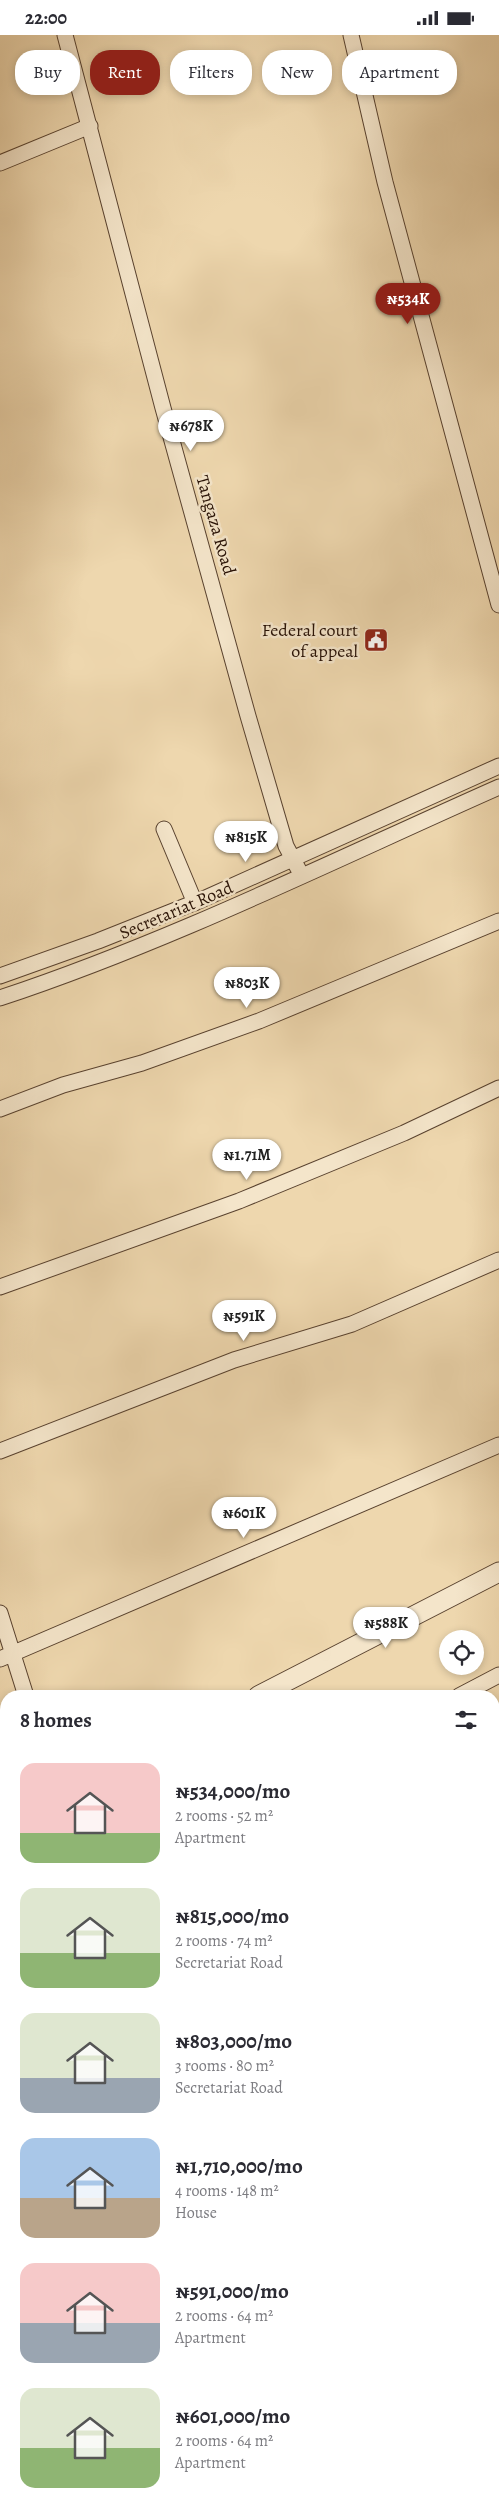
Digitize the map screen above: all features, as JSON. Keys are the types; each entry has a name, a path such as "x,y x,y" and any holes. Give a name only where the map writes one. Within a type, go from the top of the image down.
{"street":[{"name":"Tangaza Road","path":"65,35 163,408 248,716 286,846 302,876"},
{"path":"351,35 385,181 499,605"},
{"path":"0,163 90,126"},
{"name":"Secretariat Road","path":"0,976 89,945 195,903 499,766"},
{"name":"Secretariat Road","path":"0,998 134,949 499,787"},
{"path":"164,829 195,903"},
{"path":"0,1109 63,1085 142,1063 259,1021 499,921"},
{"path":"0,1287 239,1201 404,1133 499,1088"},
{"path":"0,1451 234,1360 352,1324 499,1260"},
{"path":"7,1657 499,1445"},
{"path":"270,1690 499,1571"},
{"path":"0,1613 7,1657 23,1690"},
{"path":"473,1690 499,1675"}],"place":[{"name":"Federal court of appeal","path":"376,640"}]}
